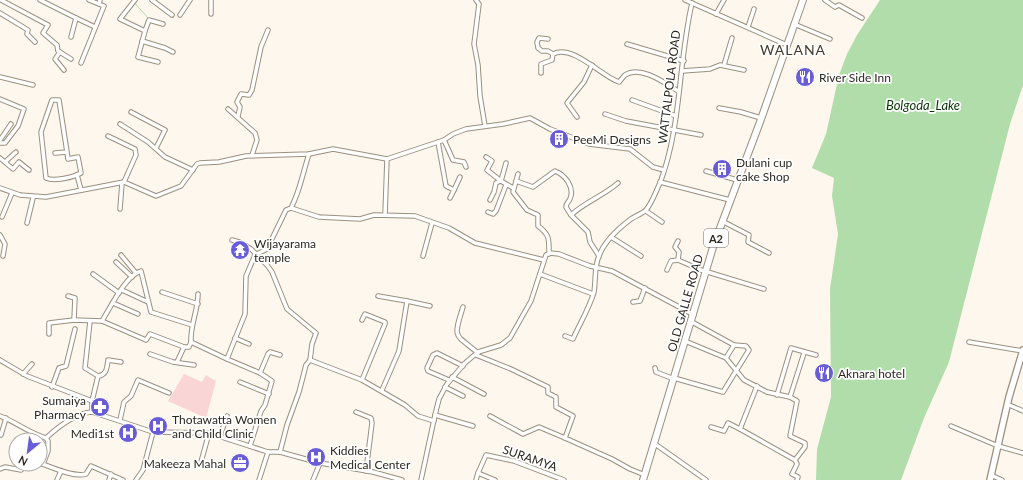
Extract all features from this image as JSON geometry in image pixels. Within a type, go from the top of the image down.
[{"type":"highway","name":"OLD GALLE ROAD","points":[[644,477],[656,444],[685,343],[684,340],[692,322],[722,221],[803,0]]},
{"type":"main road","points":[[991,477],[1007,404],[1021,369],[1023,351]]},
{"type":"street","points":[[40,0],[95,27]]},
{"type":"street","points":[[81,63],[104,6],[99,2],[89,0]]},
{"type":"street","points":[[135,0],[120,19],[146,31]]},
{"type":"street","points":[[152,0],[172,14]]},
{"type":"street","points":[[180,15],[190,0]]},
{"type":"street","points":[[211,0],[211,14]]},
{"type":"street","points":[[476,0],[479,4],[474,44],[485,126]]},
{"type":"street","points":[[716,14],[724,0]]},
{"type":"street","points":[[825,0],[835,7],[839,5],[862,18]]},
{"type":"street","points":[[2,1],[48,25],[43,33],[57,45],[60,52],[72,59]]},
{"type":"street","points":[[688,1],[787,45]]},
{"type":"street","name":"WATTALPOLA ROAD","points":[[646,211],[660,182],[675,131],[678,91],[684,61],[688,1]]},
{"type":"street","points":[[748,27],[754,9]]},
{"type":"street","points":[[0,13],[28,30],[27,34],[35,42]]},
{"type":"street","points":[[72,37],[76,18]]},
{"type":"street","points":[[158,62],[138,57],[149,20],[163,24]]},
{"type":"street","points":[[794,24],[830,38]]},
{"type":"street","points":[[238,116],[240,107],[237,102],[239,96],[241,94],[250,94],[261,47],[268,30]]},
{"type":"street","points":[[548,40],[539,38],[537,42],[538,48],[542,51],[548,51],[553,54],[566,53],[592,65],[619,82],[624,76],[637,71],[646,74],[678,91]]},
{"type":"street","points":[[724,65],[732,38]]},
{"type":"street","points":[[142,41],[166,48],[173,52]]},
{"type":"street","points":[[627,44],[684,61]]},
{"type":"street","points":[[60,52],[55,59],[64,70]]},
{"type":"street","points":[[541,73],[541,64],[552,60],[553,54]]},
{"type":"street","points":[[577,117],[567,103],[584,82],[592,65]]},
{"type":"street","points":[[682,71],[710,69],[717,65],[724,65],[744,70]]},
{"type":"street","points":[[0,78],[33,85]]},
{"type":"street","points":[[0,99],[24,108],[15,131],[5,143],[0,143]]},
{"type":"street","points":[[52,100],[59,100],[68,159],[78,158],[82,170],[77,175],[52,180],[46,178],[41,132],[52,100]]},
{"type":"street","points":[[632,100],[676,116]]},
{"type":"street","points":[[719,108],[741,112],[761,118]]},
{"type":"street","points":[[228,109],[238,116],[255,133],[256,140],[252,156]]},
{"type":"street","points":[[131,112],[165,130],[156,148]]},
{"type":"street","points":[[605,114],[626,121],[701,135]]},
{"type":"street","points":[[0,188],[12,193],[33,198],[46,197],[123,182],[156,196],[181,186],[200,163],[219,162],[252,156],[309,154],[333,149],[387,159],[444,140],[453,134],[485,126],[504,124],[530,118],[550,129],[589,144],[630,149],[653,167],[664,170]]},
{"type":"street","points":[[0,140],[11,124]]},
{"type":"street","points":[[120,124],[156,148],[165,157],[193,170]]},
{"type":"street","points":[[108,136],[135,149],[136,151],[136,155],[123,182],[120,208]]},
{"type":"street","points":[[444,140],[453,160],[464,162],[466,167]]},
{"type":"street","points":[[438,142],[446,186],[454,190]]},
{"type":"street","points":[[5,162],[16,152]]},
{"type":"street","points":[[55,153],[67,152]]},
{"type":"street","points":[[227,359],[245,314],[246,276],[255,255],[267,249],[284,213],[291,208],[297,196],[309,154]]},
{"type":"street","points":[[486,157],[492,161],[487,170],[506,185],[513,188]]},
{"type":"street","points":[[0,158],[13,169],[19,162],[29,170]]},
{"type":"street","points":[[385,215],[387,159]]},
{"type":"street","points":[[490,200],[496,183],[501,181],[506,163]]},
{"type":"street","points":[[516,181],[533,187],[555,171],[557,172],[570,186],[572,191],[566,207],[571,216],[588,232],[590,242],[599,256]]},
{"type":"street","points":[[706,171],[737,180]]},
{"type":"street","points":[[421,480],[435,415],[445,387],[462,366],[477,354],[501,345],[510,338],[531,301],[544,260],[549,254],[548,237],[546,231],[538,226],[538,216],[527,210],[514,196],[513,188],[518,174]]},
{"type":"street","points":[[77,175],[81,190]]},
{"type":"street","points":[[450,198],[460,177]]},
{"type":"street","points":[[660,182],[730,200]]},
{"type":"street","points":[[571,216],[586,203],[600,196],[618,183]]},
{"type":"street","points":[[488,212],[493,214],[496,211],[506,185]]},
{"type":"street","points":[[2,217],[12,193]]},
{"type":"street","points":[[27,223],[33,198]]},
{"type":"street","points":[[291,208],[319,217],[360,218],[366,216],[385,215],[415,216],[449,228],[475,243],[544,260]]},
{"type":"street","points":[[565,336],[573,339],[593,294],[599,256],[611,238],[631,219],[646,211],[662,222]]},
{"type":"street","points":[[722,221],[749,235],[748,242],[769,253]]},
{"type":"street","points":[[423,256],[432,222]]},
{"type":"street","points":[[0,235],[5,244],[3,256]]},
{"type":"street","points":[[611,238],[641,256]]},
{"type":"street","points":[[232,240],[239,242],[272,272],[287,309],[316,334],[312,344],[310,360],[306,365],[280,452]]},
{"type":"street","points":[[678,241],[675,247],[679,252],[678,260]]},
{"type":"street","points":[[549,254],[559,254],[590,266],[597,266],[612,271],[694,315]]},
{"type":"street","points":[[121,256],[136,273]]},
{"type":"street","points":[[667,270],[671,262],[678,260],[706,271],[764,289]]},
{"type":"street","points":[[116,262],[132,277]]},
{"type":"street","points":[[102,321],[120,292],[132,277],[136,273],[142,273],[150,310],[152,313],[192,325]]},
{"type":"street","points":[[93,274],[120,292],[148,302]]},
{"type":"street","points":[[540,274],[593,294]]},
{"type":"street","points":[[633,302],[640,301],[645,288]]},
{"type":"street","points":[[162,292],[198,304]]},
{"type":"street","points":[[49,334],[50,323],[74,320],[102,321],[146,340],[150,334],[184,347],[189,347],[191,342],[192,325],[198,304],[198,294]]},
{"type":"street","points":[[68,296],[75,298],[74,320]]},
{"type":"street","points":[[378,296],[430,306]]},
{"type":"street","points":[[382,390],[399,351],[407,301]]},
{"type":"street","points":[[113,303],[138,314]]},
{"type":"street","points":[[463,307],[456,333],[458,338],[477,354],[548,387],[548,393],[556,397],[556,407],[573,416],[565,438]]},
{"type":"street","points":[[362,320],[365,314],[384,322],[385,324],[362,380]]},
{"type":"street","points":[[90,320],[85,368],[98,376],[102,376],[106,372],[108,360],[122,362]]},
{"type":"street","points":[[655,368],[656,372],[660,375],[723,392],[748,350],[746,346],[734,345],[692,322]]},
{"type":"street","points":[[52,387],[59,368],[66,366],[75,329]]},
{"type":"street","points":[[235,338],[249,344]]},
{"type":"street","points":[[684,340],[726,358],[744,380],[777,395],[790,397],[797,401],[790,436],[805,443],[805,447],[795,460]]},
{"type":"street","points":[[191,342],[260,373],[272,381],[269,394],[261,411],[250,446]]},
{"type":"street","points":[[969,342],[1023,351]]},
{"type":"street","points":[[726,358],[734,345]]},
{"type":"street","points":[[177,362],[184,347]]},
{"type":"street","points":[[777,395],[789,350],[791,348],[804,353],[816,355]]},
{"type":"street","points":[[260,373],[270,352],[280,355]]},
{"type":"street","points":[[462,366],[437,353],[433,355],[427,368],[428,370],[484,394]]},
{"type":"street","points":[[790,397],[804,353]]},
{"type":"street","points":[[150,354],[173,362],[194,366]]},
{"type":"street","points":[[0,360],[23,374],[52,387],[92,401]]},
{"type":"street","points":[[310,360],[362,380],[382,390],[418,416],[434,421]]},
{"type":"street","points":[[23,374],[32,364]]},
{"type":"street","points":[[92,412],[92,401],[98,376]]},
{"type":"street","points":[[120,420],[124,402],[131,396],[138,380],[169,393]]},
{"type":"street","points":[[240,382],[269,394]]},
{"type":"street","points":[[740,428],[757,386]]},
{"type":"street","points":[[445,387],[463,396]]},
{"type":"street","points":[[1007,404],[1023,411]]},
{"type":"street","points":[[48,436],[65,423],[86,412],[92,412],[153,432],[209,433],[268,452],[280,452],[320,463],[366,471],[402,480]]},
{"type":"street","points":[[356,412],[371,418],[372,423],[366,471]]},
{"type":"street","points":[[435,415],[473,426]]},
{"type":"street","points":[[0,416],[29,432]]},
{"type":"street","points":[[220,436],[227,416]]},
{"type":"street","points":[[490,416],[523,434],[539,427],[612,459],[644,477]]},
{"type":"street","points":[[1,435],[6,418]]},
{"type":"street","points":[[711,427],[724,430],[728,423],[740,428],[795,460],[797,464],[792,474],[798,477],[797,480]]},
{"type":"street","points":[[951,426],[998,446],[1023,453]]},
{"type":"street","points":[[138,480],[143,470],[153,432]]},
{"type":"street","points":[[201,462],[209,433]]},
{"type":"street","points":[[656,444],[706,480]]},
{"type":"street","points":[[259,480],[268,452]]},
{"type":"street","name":"SURAMYA","points":[[478,473],[485,456],[488,455],[514,460],[564,480]]},
{"type":"street","points":[[314,480],[320,463]]},
{"type":"street","points":[[48,466],[61,471],[83,475],[86,474],[91,466],[123,480]]},
{"type":"street","points":[[57,480],[61,471]]},
{"type":"street","points":[[476,480],[478,473],[495,480]]},
{"type":"street","points":[[109,480],[111,474]]},
{"type":"street","points":[[991,477],[1002,480]]},
{"type":"shaded area","points":[[184,374],[202,382],[206,375],[216,381],[206,418],[168,401]]},
{"type":"water","name":"Bolgoda_Lake","points":[[880,0],[1023,0],[1023,85],[1010,124],[949,362],[924,418],[901,480],[816,480],[817,449],[831,397],[830,289],[838,234],[832,196],[834,178],[812,168],[826,134],[839,75],[847,54],[857,35]]},
{"type":"waterway","points":[[132,0],[149,19]]},
{"type":"place","name":"River Side Inn","points":[[805,77]]},
{"type":"place","name":"PeeMi Designs","points":[[559,139]]},
{"type":"place","name":"Dulani cup cake Shop","points":[[722,169]]},
{"type":"place","name":"Wijayarama temple","points":[[240,250]]},
{"type":"place","name":"Aknara hotel","points":[[824,373]]},
{"type":"place","name":"Sumaiya Pharmacy","points":[[100,407]]},
{"type":"place","name":"Thotawatta Women and Child Clinic","points":[[158,426]]},
{"type":"place","name":"Medi1st","points":[[128,433]]},
{"type":"place","name":"Kiddies Medical Center","points":[[316,457]]},
{"type":"place","name":"Makeeza Mahal","points":[[240,463]]},
{"type":"district","name":"WALANA","points":[[793,49]]}]
